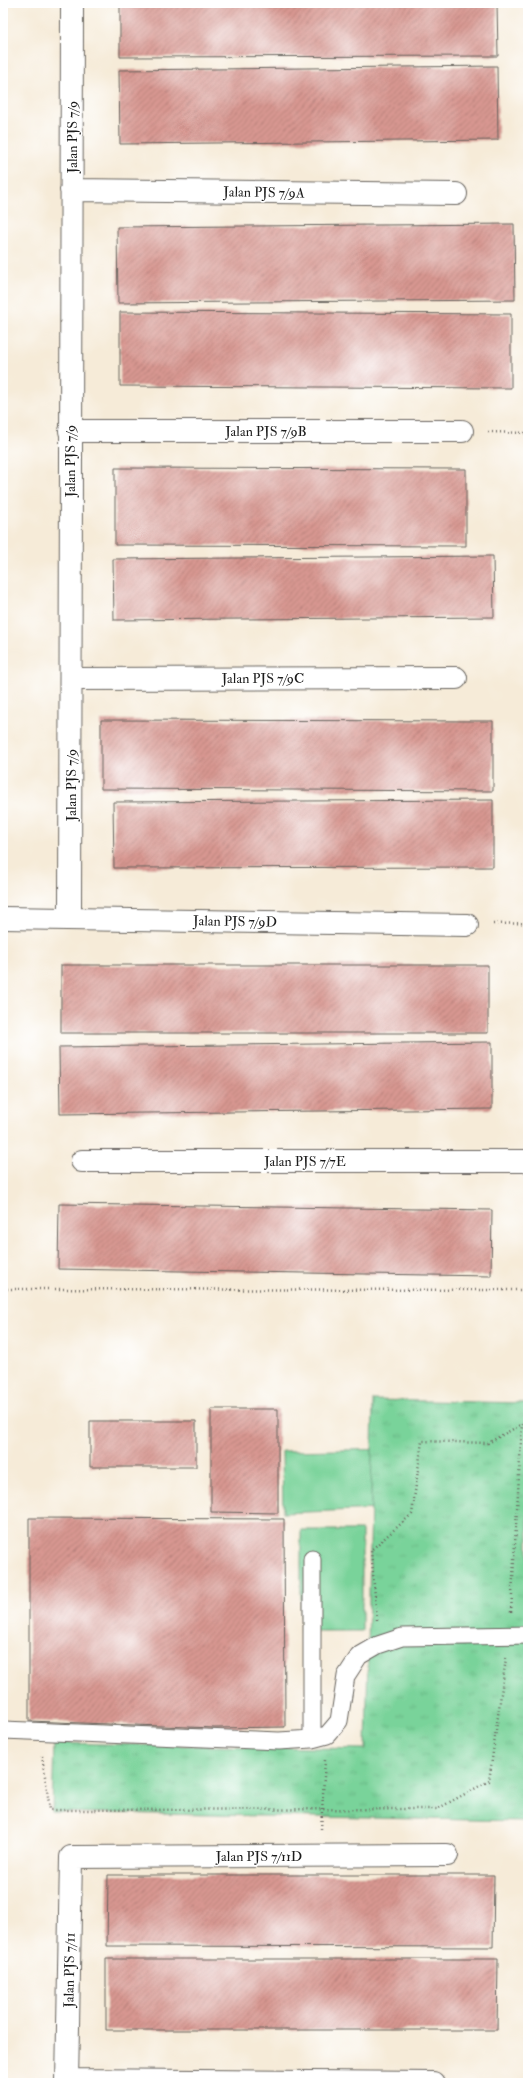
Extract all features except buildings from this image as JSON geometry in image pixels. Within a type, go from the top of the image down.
[{"type":"street","name":"Jalan PJS 7/9","points":[[70,919],[72,3]]},
{"type":"street","name":"Jalan PJS 7/9A","points":[[71,190],[456,194]]},
{"type":"street","name":"Jalan PJS 7/9B","points":[[70,431],[462,431]]},
{"type":"street","name":"Jalan PJS 7/9C","points":[[71,679],[456,678]]},
{"type":"street","name":"Jalan PJS 7/9D","points":[[3,918],[467,925]]},
{"type":"street","name":"Jalan PJS 7/7E","points":[[82,1161],[528,1161]]},
{"type":"street","name":"Jalan PJS 7/11D","points":[[71,1857],[447,1855]]},
{"type":"street","name":"Jalan PJS 7/11","points":[[67,2082],[71,1857]]},
{"type":"street","points":[[67,2082],[433,2083]]},
{"type":"lane","points":[[312,1559],[319,1737]]},
{"type":"lane","points":[[3,1730],[271,1740],[319,1737],[339,1720],[346,1676],[359,1656],[378,1645],[402,1637],[528,1635]]},
{"type":"path","points":[[462,431],[528,433]]},
{"type":"path","points":[[467,925],[528,923]]},
{"type":"path","points":[[3,1289],[528,1290]]},
{"type":"path","points":[[378,1645],[371,1550],[412,1514],[422,1441],[488,1443],[522,1424],[528,1425]]},
{"type":"path","points":[[319,1737],[321,1856]]},
{"type":"green space","points":[[373,1400],[528,1403],[528,1683],[525,1821],[52,1812],[54,1743],[366,1749]]},
{"type":"green space","points":[[401,1449],[403,1508],[283,1513],[282,1451]]},
{"type":"green space","points":[[301,1530],[362,1530],[362,1631],[301,1631]]}]
